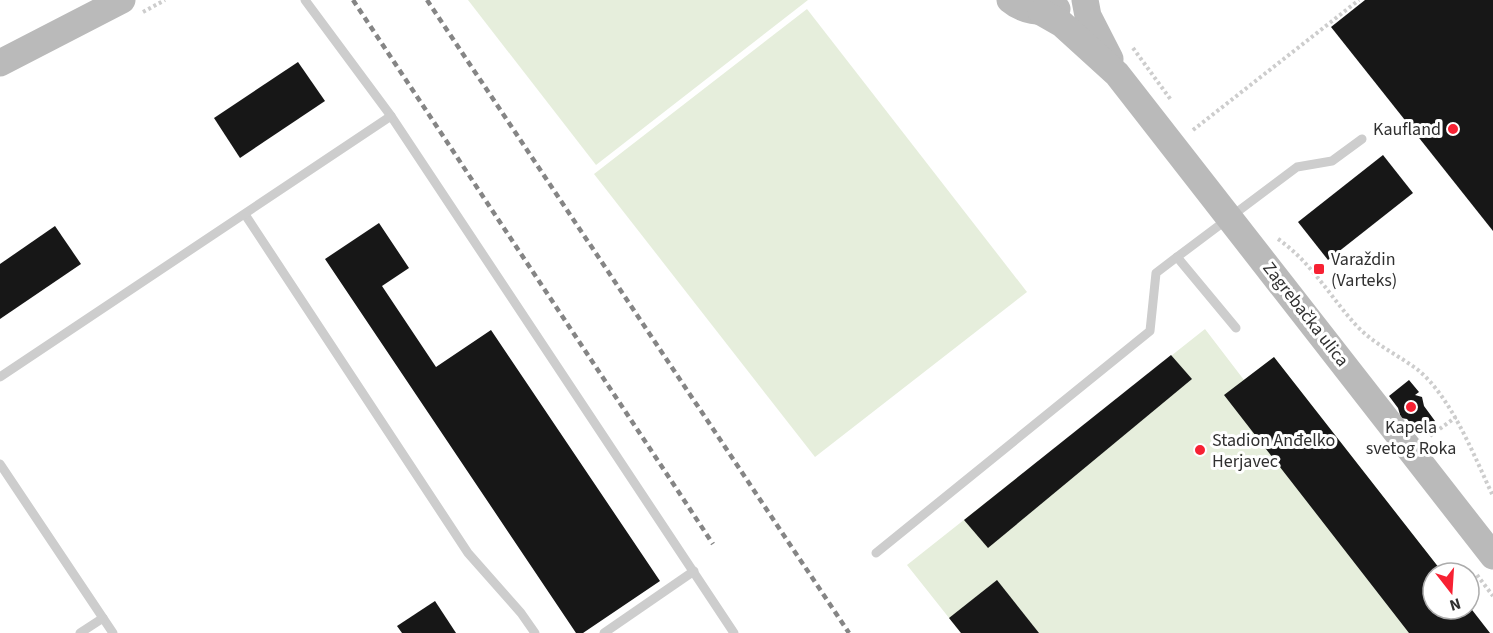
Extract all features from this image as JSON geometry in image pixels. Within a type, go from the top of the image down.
[{"type":"main road","points":[[0,63],[122,0]]},
{"type":"main road","name":"Zagrebačka ulica","points":[[1010,0],[1028,10],[1041,12],[1062,24],[1117,74],[1493,556]]},
{"type":"main road","points":[[1041,12],[1054,10],[1071,0]]},
{"type":"main road","name":"Zagrebačka ulica","points":[[1085,0],[1088,16],[1117,74]]},
{"type":"lane","points":[[304,0],[392,116],[734,633]]},
{"type":"lane","points":[[0,377],[246,216],[392,116]]},
{"type":"lane","points":[[876,553],[1150,331],[1155,273],[1297,167],[1332,161],[1362,140]]},
{"type":"lane","points":[[246,216],[468,553],[521,613],[535,633]]},
{"type":"lane","points":[[1177,256],[1236,328]]},
{"type":"lane","points":[[0,464],[113,633]]},
{"type":"lane","points":[[604,633],[694,571]]},
{"type":"lane","points":[[80,633],[103,618]]},
{"type":"path","points":[[1193,130],[1359,0]]},
{"type":"path","points":[[1131,46],[1172,102]]},
{"type":"path","points":[[1186,120],[1200,139]]},
{"type":"path","points":[[1270,234],[1299,254],[1339,306],[1367,337],[1419,372],[1456,417],[1493,496]]},
{"type":"path","points":[[1411,450],[1456,417]]},
{"type":"path","points":[[1427,427],[1432,434]]},
{"type":"green space","points":[[468,0],[808,0],[596,165]]},
{"type":"green space","points":[[807,9],[1027,292],[815,457],[594,174]]},
{"type":"green space","name":"Stadion Anđelko Herjavec","points":[[1205,329],[1244,380],[1274,357],[1434,561],[1421,561],[1421,621],[1480,621],[1490,633],[961,633],[907,565]]},
{"type":"building","name":"Kaufland","points":[[1365,0],[1493,0],[1493,231],[1331,27]]},
{"type":"building","points":[[298,62],[325,101],[240,158],[214,118]]},
{"type":"building","points":[[1383,155],[1413,193],[1328,260],[1298,222]]},
{"type":"building","points":[[379,223],[409,268],[382,286],[436,367],[491,330],[660,581],[583,633],[576,633],[325,259]]},
{"type":"building","points":[[55,226],[81,264],[0,319],[0,264]]},
{"type":"building","points":[[1171,355],[1192,379],[988,548],[964,520]]},
{"type":"building","points":[[1274,357],[1434,561],[1421,561],[1421,621],[1481,621],[1490,633],[1409,633],[1224,395]]},
{"type":"building","name":"Kapela svetog Roka","points":[[1409,380],[1419,392],[1415,395],[1422,397],[1424,406],[1435,421],[1419,434],[1407,419],[1401,418],[1398,408],[1389,396]]},
{"type":"building","points":[[997,580],[1039,633],[961,633],[949,618]]},
{"type":"building","points":[[435,601],[456,633],[402,633],[397,626]]},
{"type":"railway","points":[[353,0],[713,544]]},
{"type":"railway","points":[[427,0],[849,633]]},
{"type":"place","name":"Kaufland","points":[[1453,129]]},
{"type":"place","name":"Varaždin (Varteks)","points":[[1319,269]]},
{"type":"place","name":"Kapela svetog Roka","points":[[1411,407]]},
{"type":"place","name":"Stadion Anđelko Herjavec","points":[[1200,450]]}]
